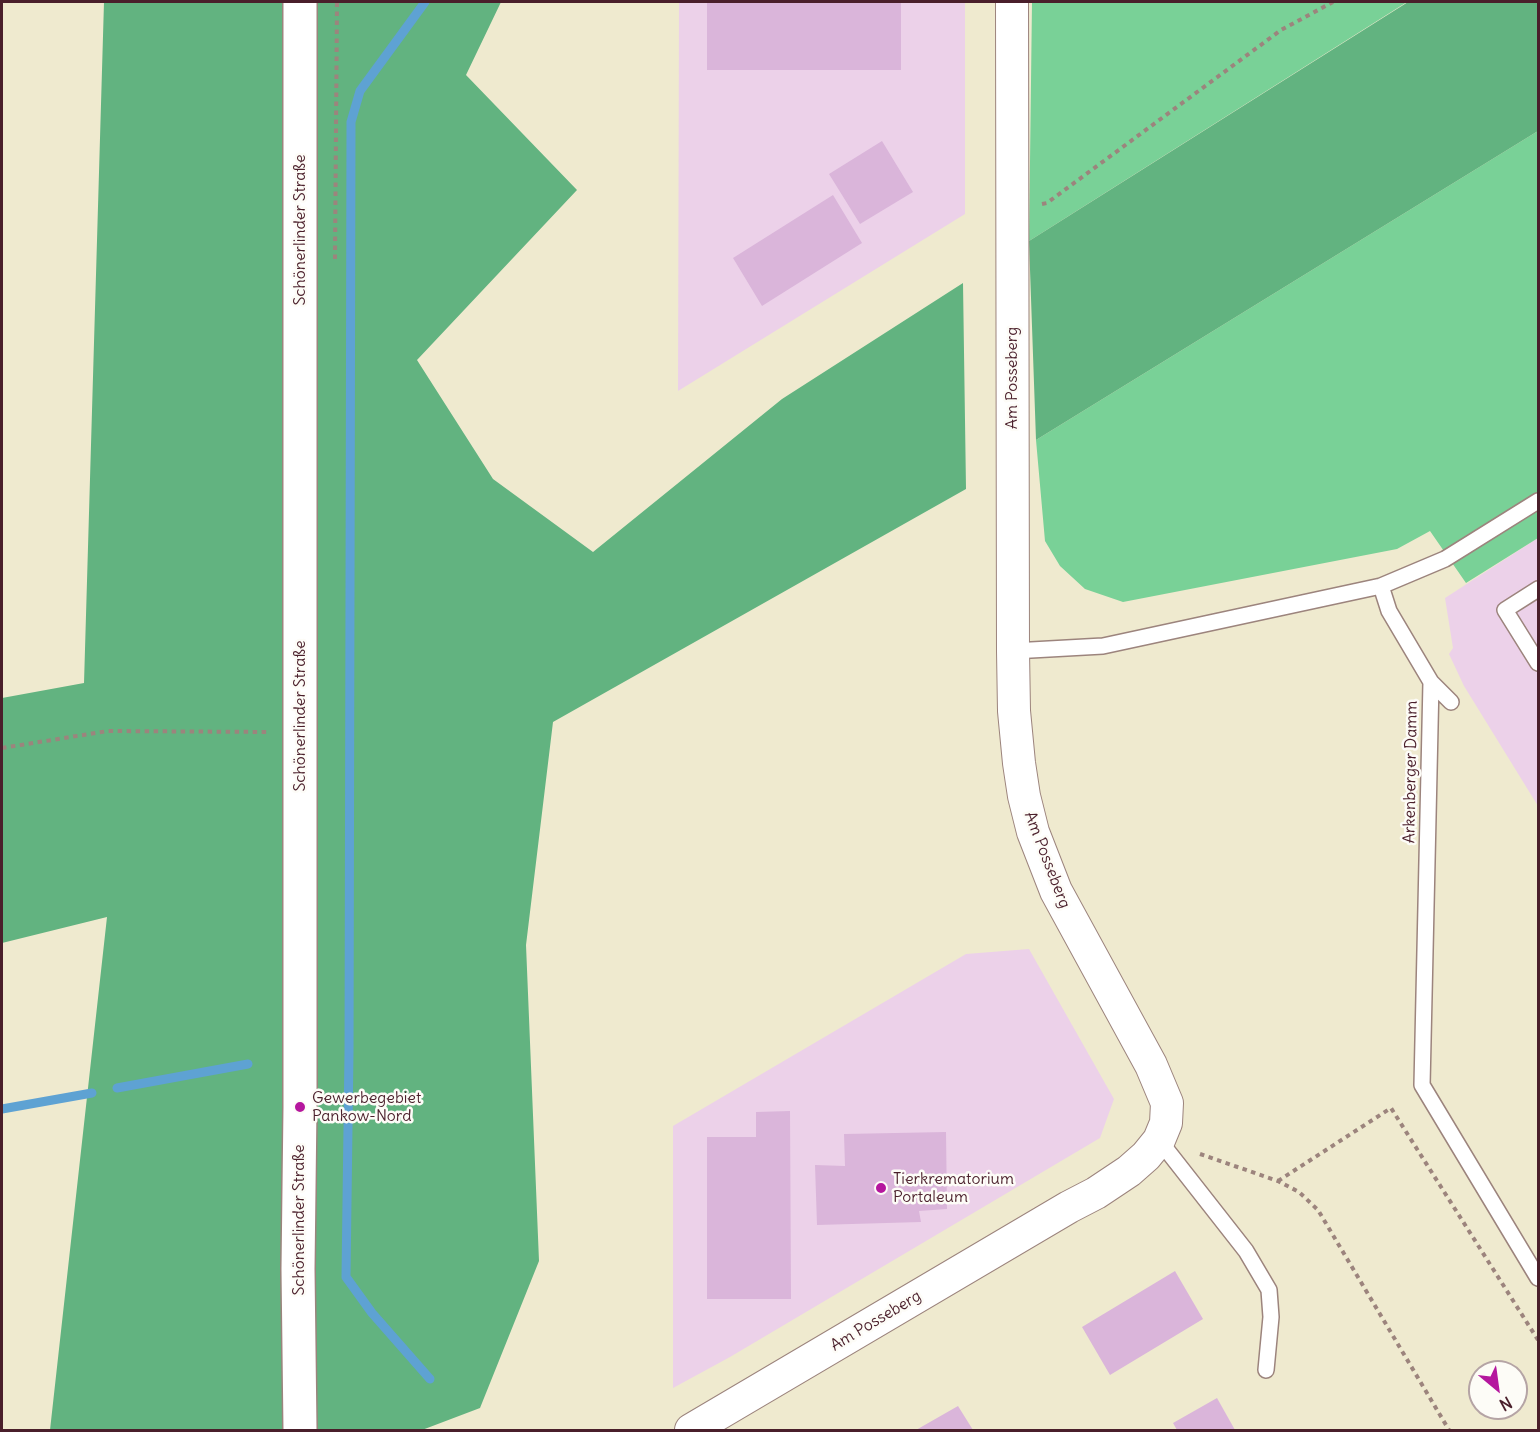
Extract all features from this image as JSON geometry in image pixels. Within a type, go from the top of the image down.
[{"type":"main road","name":"Schönerlinder Straße","points":[[300,2],[298,1269],[300,1431]]},
{"type":"street","name":"Am Posseberg","points":[[691,1431],[1096,1193],[1129,1171],[1146,1156],[1159,1140],[1166,1123],[1167,1103],[1151,1065],[1056,891],[1033,832],[1019,763],[1014,711],[1013,651],[1012,2]]},
{"type":"lane","points":[[1013,651],[1103,646],[1381,586],[1445,559],[1539,501]]},
{"type":"lane","name":"Arkenberger Damm","points":[[1381,586],[1389,611],[1431,682],[1422,1085],[1539,1278]]},
{"type":"lane","points":[[1539,589],[1505,610],[1539,663]]},
{"type":"lane","points":[[1431,682],[1450,702]]},
{"type":"lane","points":[[1159,1140],[1246,1251],[1269,1290],[1271,1317],[1266,1370]]},
{"type":"path","points":[[1012,211],[1047,203],[1281,30],[1333,2]]},
{"type":"path","points":[[2,748],[108,731],[272,732]]},
{"type":"path","points":[[1278,1181],[1391,1108],[1539,1340]]},
{"type":"path","points":[[1159,1140],[1278,1181],[1299,1192],[1318,1210],[1449,1431]]},
{"type":"shaded area","points":[[679,2],[965,2],[965,214],[678,391]]},
{"type":"shaded area","points":[[1538,538],[1538,806],[1464,686],[1449,654],[1453,648],[1445,598]]},
{"type":"shaded area","points":[[1029,949],[1114,1099],[1100,1138],[730,1357],[673,1388],[673,1126],[966,954]]},
{"type":"green space","points":[[104,2],[501,2],[466,75],[577,190],[417,360],[493,479],[593,552],[782,399],[963,283],[966,489],[553,722],[526,945],[539,1261],[480,1408],[422,1430],[50,1430],[107,917],[2,943],[2,698],[84,683]]},
{"type":"green space","points":[[1032,2],[1407,2],[1029,241]]},
{"type":"green space","points":[[1408,2],[1538,2],[1538,131],[1036,440],[1029,241]]},
{"type":"green space","points":[[1538,131],[1538,538],[1466,583],[1430,531],[1397,549],[1123,602],[1085,589],[1060,566],[1045,541],[1036,440]]},
{"type":"building","points":[[707,2],[901,2],[901,70],[707,70]]},
{"type":"building","points":[[882,141],[913,192],[860,224],[829,174]]},
{"type":"building","points":[[833,195],[862,243],[762,306],[733,258]]},
{"type":"building","points":[[790,1111],[791,1299],[707,1299],[707,1137],[756,1137],[756,1112]]},
{"type":"building","name":"Tierkrematorium Portaleum","points":[[946,1132],[947,1209],[919,1211],[921,1222],[817,1225],[815,1165],[845,1166],[844,1134]]},
{"type":"building","points":[[1175,1271],[1203,1319],[1110,1375],[1082,1327]]},
{"type":"building","points":[[1217,1398],[1235,1430],[1177,1430],[1173,1423]]},
{"type":"building","points":[[958,1406],[973,1430],[916,1430]]},
{"type":"waterway","points":[[425,2],[360,91],[351,122],[349,1052],[346,1277],[372,1313],[430,1379]]},
{"type":"waterway","points":[[117,1088],[248,1064]]},
{"type":"waterway","points":[[2,1109],[92,1093]]},
{"type":"place","name":"Gewerbegebiet Pankow-Nord","points":[[300,1107]]},
{"type":"place","name":"Tierkrematorium Portaleum","points":[[881,1188]]}]
